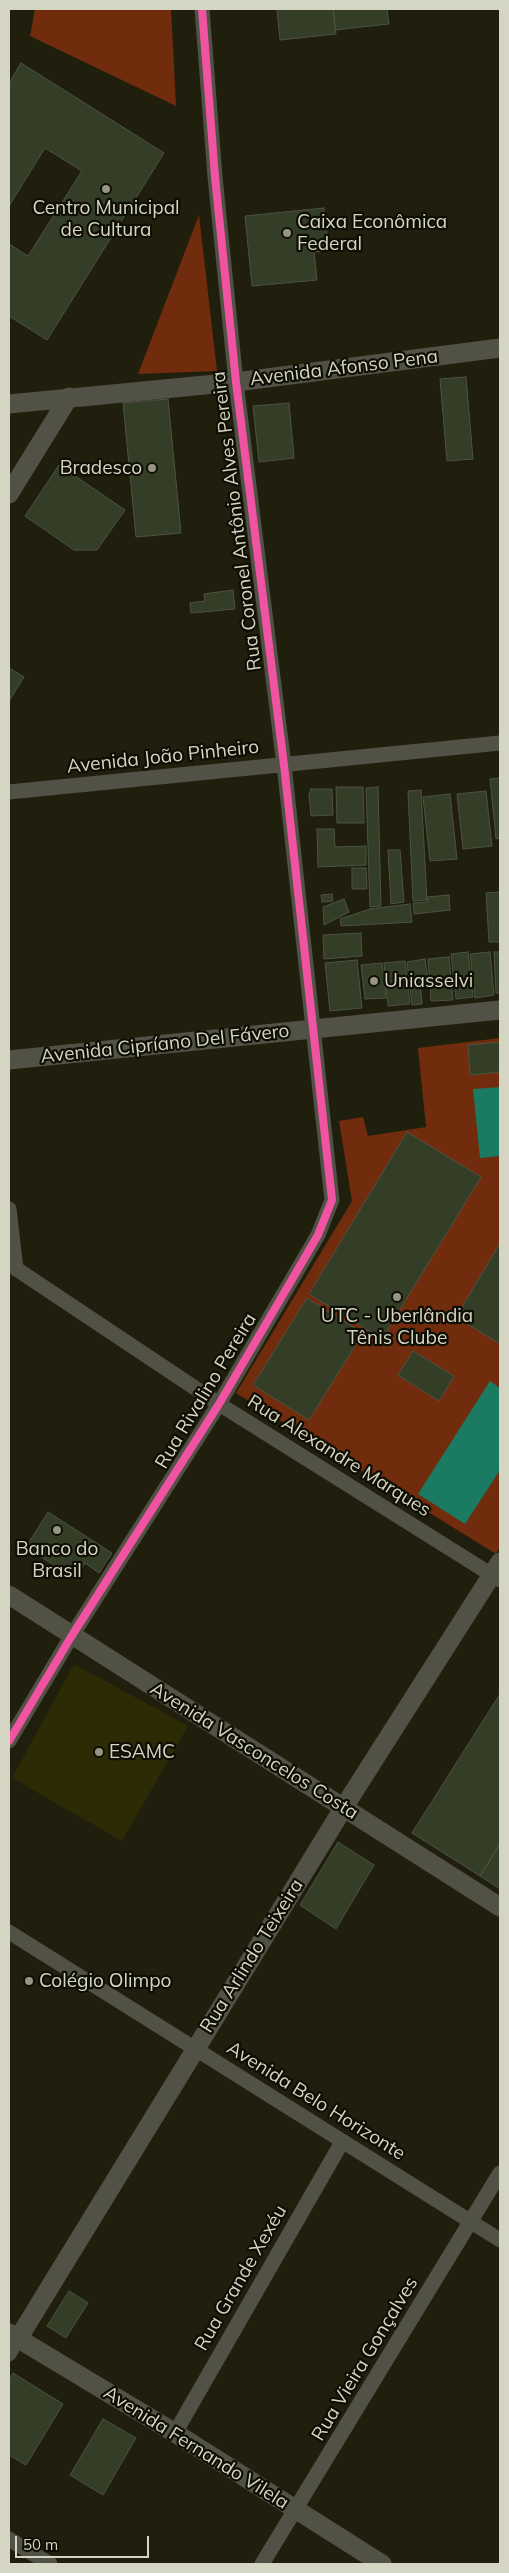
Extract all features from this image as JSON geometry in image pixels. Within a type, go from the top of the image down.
[{"type":"street","name":"Rua Coronel Antônio Alves Pereira","points":[[202,9],[215,177],[236,382],[284,765],[312,1029]]},
{"type":"street","name":"Avenida Afonso Pena","points":[[9,404],[236,382],[500,348]]},
{"type":"street","points":[[9,494],[69,398]]},
{"type":"street","name":"Avenida João Pinheiro","points":[[9,792],[500,743]]},
{"type":"street","name":"Avenida Cipríano Del Fávero","points":[[9,1060],[500,1010]]},
{"type":"street","name":"Rua Rivalino Pereira","points":[[9,1741],[71,1637],[218,1404],[318,1235],[329,1212],[332,1187],[312,1029]]},
{"type":"street","points":[[9,1209],[13,1266]]},
{"type":"street","name":"Rua Alexandre Marques","points":[[13,1266],[218,1404],[497,1572]]},
{"type":"street","name":"Rua Arlindo Teixeira","points":[[12,2342],[344,1807],[497,1572]]},
{"type":"street","name":"Avenida Vasconcelos Costa","points":[[9,1595],[71,1637],[344,1807],[500,1907]]},
{"type":"street","name":"Avenida Belo Horizonte","points":[[9,1932],[500,2240]]},
{"type":"street","name":"Rua Grande Xexéu","points":[[175,2434],[342,2142]]},
{"type":"street","name":"Rua Vieira Gonçalves","points":[[262,2564],[500,2173]]},
{"type":"street","name":"Avenida Fernando Vilela","points":[[12,2342],[175,2434],[382,2564]]},
{"type":"street","points":[[9,2539],[50,2564]]},
{"type":"shaded area","points":[[35,9],[171,9],[176,106],[30,36]]},
{"type":"shaded area","points":[[199,215],[217,371],[138,374]]},
{"type":"shaded area","name":"UTC - Uberlândia Tênis Clube","points":[[500,1038],[500,1547],[496,1554],[236,1393],[352,1201],[339,1121],[363,1117],[368,1136],[426,1127],[418,1048]]},
{"type":"shaded area","name":"ESAMC","points":[[74,1664],[188,1726],[122,1841],[12,1778]]},
{"type":"water","points":[[500,1087],[500,1156],[480,1158],[473,1089]]},
{"type":"water","points":[[490,1381],[500,1388],[500,1470],[465,1524],[418,1494]]},
{"type":"building","points":[[277,9],[333,9],[336,34],[280,40]]},
{"type":"building","points":[[333,9],[387,9],[389,24],[335,30]]},
{"type":"building","name":"Centro Municipal de Cultura","points":[[21,63],[164,153],[47,340],[9,316],[9,244],[28,256],[82,171],[45,148],[9,206],[9,83]]},
{"type":"building","name":"Caixa Econômica Federal","points":[[324,208],[329,251],[314,252],[317,280],[252,286],[245,216]]},
{"type":"building","points":[[466,377],[473,459],[447,461],[440,379]]},
{"type":"building","name":"Bradesco","points":[[168,399],[181,533],[136,537],[123,403]]},
{"type":"building","points":[[289,403],[294,458],[259,462],[253,406]]},
{"type":"building","points":[[59,465],[125,510],[97,550],[74,550],[25,516]]},
{"type":"building","points":[[233,590],[235,609],[191,613],[190,603],[205,601],[204,594]]},
{"type":"building","points":[[9,668],[24,677],[9,701]]},
{"type":"building","points":[[500,778],[500,838],[496,839],[490,779]]},
{"type":"building","points":[[336,787],[363,787],[364,823],[337,823]]},
{"type":"building","points":[[378,787],[381,906],[370,907],[366,788]]},
{"type":"building","points":[[311,789],[332,789],[333,815],[311,816],[309,795]]},
{"type":"building","points":[[421,790],[427,900],[413,901],[408,791]]},
{"type":"building","points":[[486,791],[492,846],[463,849],[457,794]]},
{"type":"building","points":[[450,794],[457,859],[430,861],[423,797]]},
{"type":"building","points":[[317,829],[334,829],[335,847],[366,846],[366,865],[318,867]]},
{"type":"building","points":[[388,850],[400,850],[404,902],[391,904]]},
{"type":"building","points":[[352,868],[366,868],[367,889],[352,889]]},
{"type":"building","points":[[500,892],[500,942],[489,942],[486,893]]},
{"type":"building","points":[[332,894],[333,901],[322,902],[321,895]]},
{"type":"building","points":[[449,895],[450,910],[414,914],[413,903],[428,902],[427,897]]},
{"type":"building","points":[[344,899],[349,912],[324,925],[323,907]]},
{"type":"building","points":[[410,904],[412,922],[341,926],[340,919],[370,909]]},
{"type":"building","points":[[361,933],[362,956],[324,959],[323,935]]},
{"type":"building","points":[[468,952],[473,997],[456,999],[451,954]]},
{"type":"building","points":[[490,952],[494,995],[475,998],[470,954]]},
{"type":"building","points":[[494,952],[500,952],[500,993],[496,993]]},
{"type":"building","points":[[449,957],[453,1000],[431,1001],[428,959]]},
{"type":"building","points":[[425,959],[428,980],[420,981],[422,1004],[412,1005],[407,962]]},
{"type":"building","points":[[357,960],[362,1008],[330,1011],[325,963]]},
{"type":"building","points":[[405,961],[410,1004],[388,1006],[384,963]]},
{"type":"building","name":"Uniasselvi","points":[[382,963],[386,998],[365,999],[361,965]]},
{"type":"building","points":[[500,1042],[500,1072],[470,1075],[468,1045]]},
{"type":"building","points":[[407,1132],[481,1177],[382,1339],[309,1294]]},
{"type":"building","points":[[500,1243],[500,1344],[456,1317]]},
{"type":"building","points":[[307,1298],[363,1333],[309,1420],[253,1385]]},
{"type":"building","points":[[413,1351],[454,1376],[439,1401],[398,1375]]},
{"type":"building","name":"Banco do Brasil","points":[[48,1512],[112,1553],[99,1573],[85,1563],[75,1579],[26,1547]]},
{"type":"building","points":[[500,1694],[500,1844],[480,1876],[412,1833]]},
{"type":"building","points":[[338,1842],[374,1865],[336,1929],[300,1905]]},
{"type":"building","points":[[500,1844],[500,1889],[480,1876]]},
{"type":"building","points":[[69,2291],[88,2303],[66,2338],[47,2326]]},
{"type":"building","points":[[13,2373],[63,2404],[26,2465],[9,2455],[9,2380]]},
{"type":"building","points":[[103,2419],[136,2438],[103,2495],[70,2475]]},
{"type":"cycle path","points":[[9,1741],[71,1637],[219,1404],[318,1235],[332,1200],[284,765],[236,382],[215,177],[202,9]]},
{"type":"place","name":"Centro Municipal de Cultura","points":[[106,189]]},
{"type":"place","name":"Caixa Econômica Federal","points":[[287,233]]},
{"type":"place","name":"Bradesco","points":[[152,468]]},
{"type":"place","name":"Uniasselvi","points":[[374,981]]},
{"type":"place","name":"UTC - Uberlândia Tênis Clube","points":[[397,1297]]},
{"type":"place","name":"Banco do Brasil","points":[[57,1530]]},
{"type":"place","name":"ESAMC","points":[[99,1752]]},
{"type":"place","name":"Colégio Olimpo","points":[[29,1981]]}]
